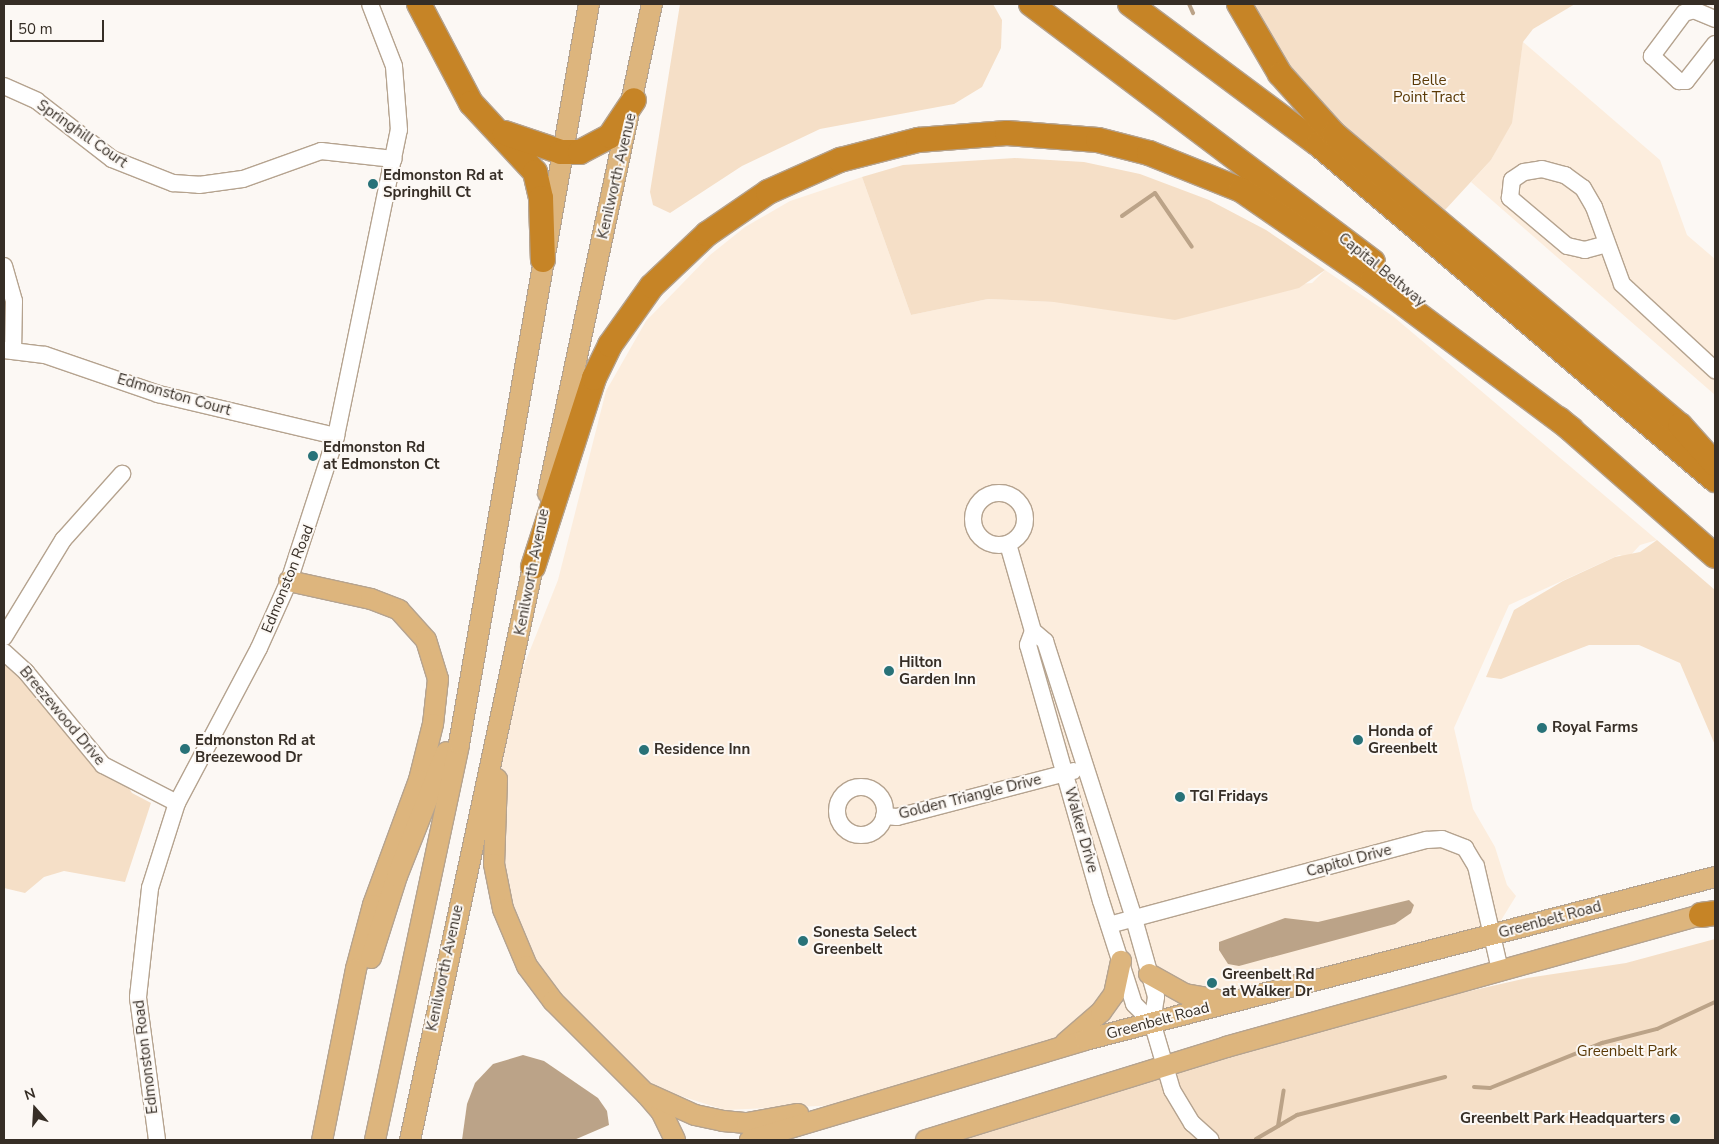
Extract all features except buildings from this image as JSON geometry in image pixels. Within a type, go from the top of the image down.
[{"type":"highway","points":[[419,4],[459,86],[494,129],[535,172],[541,198],[543,260]]},
{"type":"highway","name":"Capital Beltway","points":[[1031,4],[1303,206],[1571,429],[1715,556]]},
{"type":"highway","points":[[1130,4],[1318,144],[1715,480]]},
{"type":"highway","points":[[1239,4],[1280,74],[1334,134],[1680,425],[1715,464]]},
{"type":"highway","points":[[494,129],[561,152],[588,149],[610,136],[634,100]]},
{"type":"highway","points":[[533,567],[594,378],[610,345],[652,286],[707,234],[768,192],[840,160],[918,140],[1007,133],[1098,140],[1158,156],[1241,190],[1372,280],[1571,429]]},
{"type":"main road","points":[[375,1140],[472,672],[561,152],[589,4]]},
{"type":"main road","name":"Kenilworth Avenue","points":[[410,1140],[634,100],[652,4]]},
{"type":"main road","points":[[289,581],[371,599],[399,610],[423,633],[437,673],[434,717],[419,780],[373,905],[356,969],[349,1018],[322,1140]]},
{"type":"main road","points":[[349,1018],[397,876],[434,786],[472,672]]},
{"type":"main road","points":[[499,728],[492,846],[503,909],[516,943],[553,1001],[646,1094],[660,1112],[675,1140]]},
{"type":"main road","name":"Greenbelt Road","points":[[750,1140],[864,1104],[1060,1047],[1715,877]]},
{"type":"main road","points":[[926,1140],[1165,1066],[1500,970],[1710,913]]},
{"type":"main road","points":[[1060,1047],[1100,1012],[1114,994],[1120,961]]},
{"type":"main road","points":[[1150,974],[1185,994],[1230,1002]]},
{"type":"main road","points":[[646,1094],[695,1115],[747,1122],[864,1104]]},
{"type":"street","name":"Edmonston Road","points":[[157,1140],[139,1023],[139,967],[150,888],[177,803],[259,648],[289,581],[336,436],[394,159],[399,123],[398,86],[370,4]]},
{"type":"street","points":[[1715,19],[1694,10],[1684,13],[1652,56],[1679,81],[1686,81],[1715,44]]},
{"type":"street","name":"Springhill Court","points":[[4,86],[44,106],[112,159],[173,183],[205,184],[243,180],[321,151],[394,159]]},
{"type":"street","points":[[1606,244],[1585,250],[1567,246],[1510,198],[1512,180],[1524,172],[1542,169],[1575,181],[1590,197],[1615,270],[1630,296],[1715,370]]},
{"type":"street","name":"Edmonston Court","points":[[4,266],[14,302],[8,351],[45,355],[158,394],[336,436]]},
{"type":"street","points":[[4,637],[63,540],[122,474]]},
{"type":"street","name":"Walker Drive","points":[[1008,544],[1033,631],[1045,641],[1134,919],[1156,997],[1152,1022],[1165,1066],[1180,1108],[1211,1140]]},
{"type":"street","name":"Walker Drive","points":[[1033,631],[1028,645],[1109,925],[1134,1004],[1152,1022]]},
{"type":"street","name":"Breezewood Drive","points":[[4,652],[26,672],[103,765],[177,803]]},
{"type":"street","name":"Golden Triangle Drive","points":[[884,816],[897,817],[1085,768]]},
{"type":"street","name":"Capitol Drive","points":[[1109,925],[1442,839],[1465,848],[1470,854],[1500,970]]},
{"type":"shaded area","points":[[1523,42],[1660,160],[1687,235],[1715,259],[1715,395],[1471,182],[1491,160],[1511,123]]},
{"type":"shaded area","points":[[862,177],[911,315],[988,299],[1054,302],[1312,283],[1325,270],[1394,317],[1657,540],[1640,545],[1628,558],[1619,555],[1509,605],[1454,728],[1473,809],[1495,847],[1507,885],[1516,896],[1492,935],[864,1104],[725,1110],[671,1093],[646,1094],[553,1001],[503,909],[499,728],[558,580],[606,391],[646,321],[710,255],[745,227],[790,201]]},
{"type":"shaded area","points":[[1409,900],[1414,905],[1411,913],[1395,924],[1239,966],[1228,964],[1219,950],[1219,942],[1285,918],[1318,922]]},
{"type":"shaded area","points":[[523,1055],[544,1061],[598,1098],[607,1111],[609,1125],[574,1140],[462,1140],[467,1104],[475,1083],[493,1064]]},
{"type":"green space","points":[[680,4],[993,4],[1002,20],[1001,48],[982,87],[954,104],[820,129],[742,166],[670,213],[653,205],[650,192]]},
{"type":"green space","name":"Belle Point Tract","points":[[1251,4],[1575,4],[1533,29],[1523,42],[1512,123],[1491,160],[1445,210],[1332,116],[1289,67]]},
{"type":"green space","points":[[1015,158],[1084,162],[1140,174],[1209,200],[1266,230],[1325,270],[1299,288],[1175,320],[1054,302],[988,299],[911,315],[862,177],[903,165]]},
{"type":"green space","points":[[1657,540],[1715,590],[1715,745],[1680,663],[1639,645],[1589,645],[1501,679],[1486,677],[1514,610],[1563,581],[1615,557],[1640,552]]},
{"type":"green space","points":[[4,652],[122,777],[132,793],[151,803],[125,882],[64,871],[44,877],[25,893],[4,888]]},
{"type":"green space","name":"Greenbelt Park","points":[[1715,939],[1715,1140],[945,1140],[1075,1100],[1448,996],[1527,978],[1626,963]]},
{"type":"waterway","points":[[1189,4],[1193,13]]},
{"type":"waterway","points":[[1122,216],[1155,193],[1192,247]]},
{"type":"waterway","points":[[1474,1087],[1490,1088],[1602,1043],[1657,1029],[1715,1002]]},
{"type":"waterway","points":[[1256,1139],[1297,1115],[1445,1077]]},
{"type":"waterway","points":[[1278,1126],[1284,1090]]},
{"type":"place","name":"Edmonston Rd at Springhill Ct","points":[[373,184]]},
{"type":"place","name":"Edmonston Rd at Edmonston Ct","points":[[313,456]]},
{"type":"place","name":"Hilton Garden Inn","points":[[889,671]]},
{"type":"place","name":"Royal Farms","points":[[1542,728]]},
{"type":"place","name":"Honda of Greenbelt","points":[[1358,740]]},
{"type":"place","name":"Edmonston Rd at Breezewood Dr","points":[[185,749]]},
{"type":"place","name":"Residence Inn","points":[[644,750]]},
{"type":"place","name":"TGI Fridays","points":[[1180,797]]},
{"type":"place","name":"Sonesta Select Greenbelt","points":[[803,941]]},
{"type":"place","name":"Greenbelt Rd at Walker Dr","points":[[1212,983]]},
{"type":"place","name":"Greenbelt Park Headquarters","points":[[1675,1119]]}]
